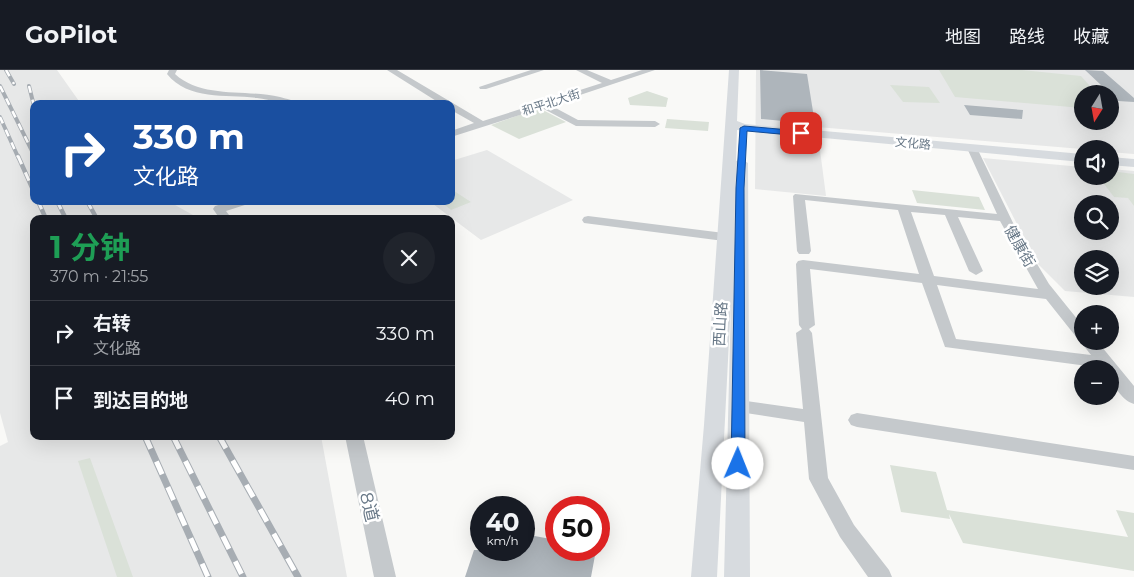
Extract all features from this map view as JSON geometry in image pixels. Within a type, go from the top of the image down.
[{"type":"main road","name":"西山路","points":[[734,70],[739,123],[740,188],[737,577]]},
{"type":"main road","name":"西山路","points":[[704,577],[715,425],[724,237],[739,123]]},
{"type":"main road","name":"文化路","points":[[739,123],[1074,157]]},
{"type":"main road","name":"文化路","points":[[980,148],[1074,154]]},
{"type":"main road","points":[[1119,157],[1134,158]]},
{"type":"main road","points":[[1119,161],[1134,163]]},
{"type":"street","points":[[173,70],[172,74],[177,81],[190,88],[259,96],[276,100]]},
{"type":"street","points":[[393,71],[406,70]]},
{"type":"street","points":[[483,87],[540,70]]},
{"type":"street","points":[[580,70],[610,83]]},
{"type":"street","name":"和平北大街","points":[[455,133],[651,70]]},
{"type":"street","points":[[393,71],[441,100]]},
{"type":"street","points":[[543,104],[576,123],[654,124]]},
{"type":"street","points":[[455,108],[482,124]]},
{"type":"street","name":"健康街","points":[[980,148],[1004,218],[1043,286],[1074,324]]},
{"type":"street","points":[[804,251],[799,196],[1004,218]]},
{"type":"street","points":[[222,214],[237,205]]},
{"type":"street","points":[[903,207],[950,344],[1088,360]]},
{"type":"street","points":[[950,212],[976,271]]},
{"type":"street","points":[[588,220],[724,237]]},
{"type":"street","points":[[881,577],[847,531],[819,479],[812,416],[803,264],[1050,295]]},
{"type":"street","points":[[1095,350],[1103,360]]},
{"type":"street","points":[[1119,379],[1134,398]]},
{"type":"street","points":[[739,406],[812,416]]},
{"type":"street","points":[[857,420],[1134,463]]},
{"type":"street","name":"8道","points":[[355,440],[385,577]]},
{"type":"shaded area","points":[[0,70],[57,70],[78,100],[30,100],[30,205],[175,205],[193,215],[30,215],[30,440],[322,440],[347,577],[0,577],[0,446],[8,442],[0,413]]},
{"type":"shaded area","points":[[756,70],[1134,70],[1134,154],[1119,153],[1119,140],[1074,140],[1074,148],[817,127],[826,196],[755,189]]},
{"type":"shaded area","points":[[939,70],[1022,70],[1081,76],[1089,85],[1074,85],[1074,107],[955,97]]},
{"type":"shaded area","points":[[890,85],[929,87],[940,103],[903,102]]},
{"type":"shaded area","points":[[647,91],[668,98],[666,107],[630,105],[628,98]]},
{"type":"shaded area","points":[[539,108],[566,122],[519,139],[491,125]]},
{"type":"shaded area","points":[[667,119],[709,122],[708,131],[665,128]]},
{"type":"shaded area","points":[[487,150],[573,200],[481,240],[455,220],[455,215],[448,215],[434,205],[455,205],[455,160]]},
{"type":"shaded area","points":[[983,158],[1074,166],[1074,185],[1119,185],[1119,170],[1134,171],[1134,297],[1111,295],[1119,295],[1119,250],[1074,250],[1074,292],[1065,291],[1037,263]]},
{"type":"shaded area","points":[[1119,172],[1134,174],[1134,206],[1128,198],[1112,195],[1105,185],[1119,185]]},
{"type":"shaded area","points":[[912,190],[979,197],[985,210],[917,203]]},
{"type":"shaded area","points":[[455,192],[471,202],[451,210],[445,205],[455,205]]},
{"type":"shaded area","points":[[90,458],[133,577],[117,577],[78,461]]},
{"type":"shaded area","points":[[890,465],[936,472],[947,510],[1128,537],[1116,510],[1134,513],[1134,571],[963,543],[949,514],[950,519],[901,512]]},
{"type":"building","points":[[760,70],[807,74],[815,124],[761,119]]},
{"type":"building","points":[[1085,70],[1103,71],[1134,98],[1134,102],[1119,101],[1119,85],[1101,85]]},
{"type":"building","points":[[964,105],[1023,110],[1022,119],[970,115]]},
{"type":"building","points":[[535,536],[545,538],[545,561],[594,561],[591,577],[465,577],[470,561],[535,561]]},
{"type":"railway","points":[[6,70],[14,84]]},
{"type":"railway","points":[[0,86],[30,147]]},
{"type":"railway","points":[[29,86],[32,100]]},
{"type":"railway","points":[[0,117],[18,157]]},
{"type":"railway","points":[[18,156],[30,183]]},
{"type":"railway","points":[[40,205],[44,215]]},
{"type":"railway","points":[[59,205],[64,215]]},
{"type":"railway","points":[[89,205],[95,215]]},
{"type":"railway","points":[[147,440],[208,577]]},
{"type":"railway","points":[[175,440],[243,577]]},
{"type":"railway","points":[[221,440],[298,577]]},
{"type":"route","points":[[738,464],[740,188],[744,128],[801,133]]}]
